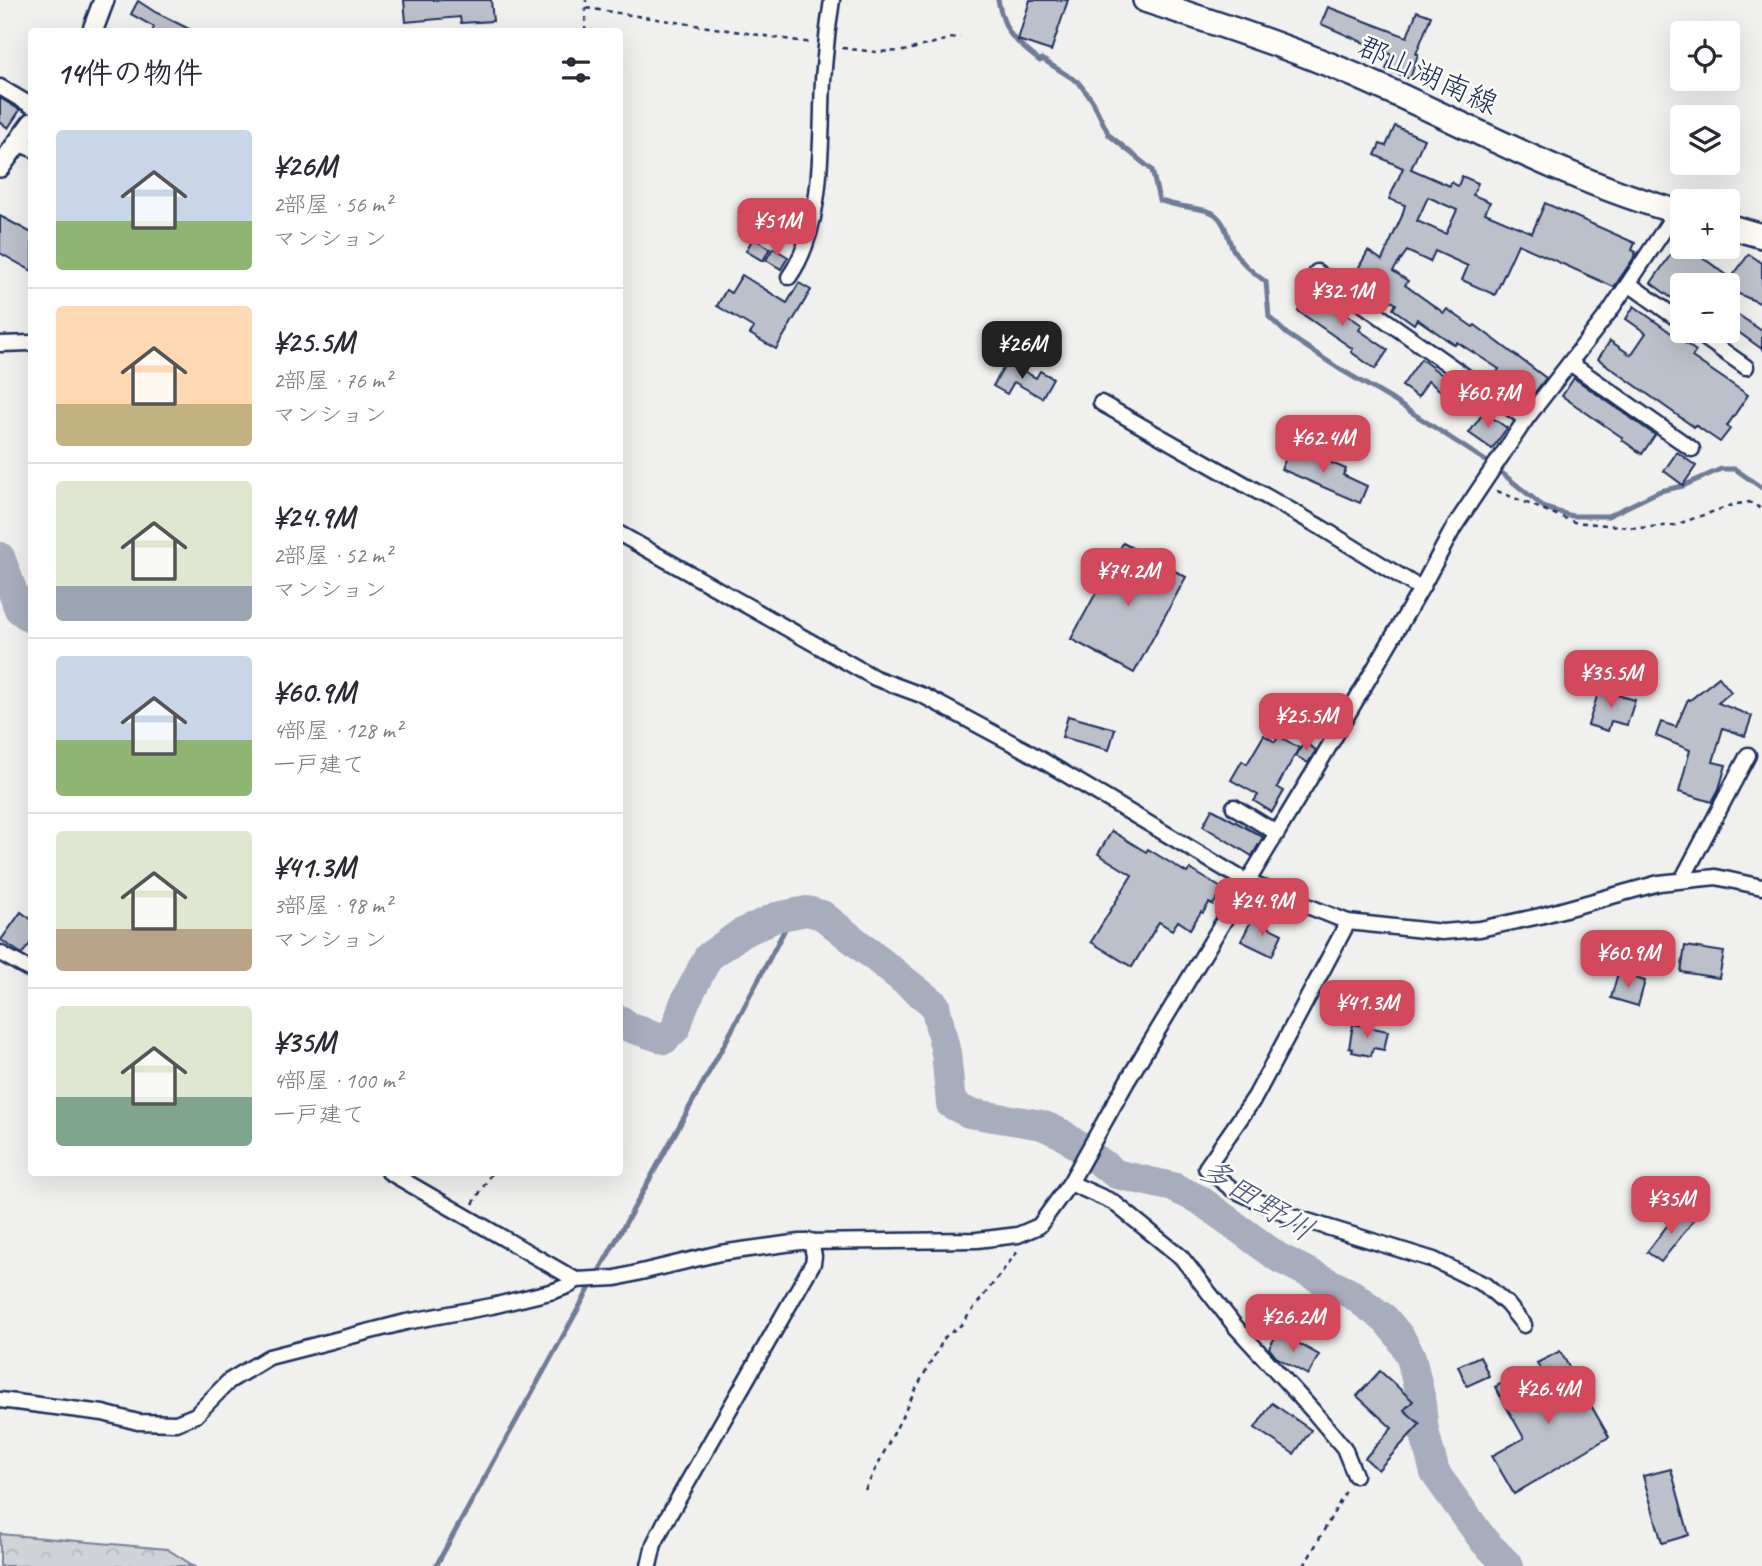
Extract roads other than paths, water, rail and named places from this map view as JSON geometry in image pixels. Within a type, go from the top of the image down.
[{"type":"main road","name":"郡山湖南線","points":[[1145,0],[1287,48],[1377,85],[1582,180],[1670,210]]},
{"type":"main road","points":[[1740,230],[1762,236]]},
{"type":"street","points":[[94,28],[104,0]]},
{"type":"street","points":[[789,278],[804,253],[814,205],[822,146],[826,46],[832,0]]},
{"type":"street","points":[[0,87],[28,104]]},
{"type":"street","points":[[0,167],[24,146]]},
{"type":"street","points":[[0,1400],[103,1413],[138,1422],[176,1423],[196,1415],[229,1381],[269,1357],[406,1322],[541,1294],[562,1288],[576,1280],[616,1278],[720,1253],[811,1241],[977,1240],[1006,1237],[1039,1226],[1070,1183],[1126,1083],[1422,587],[1454,527],[1526,419],[1670,226]]},
{"type":"street","points":[[1317,272],[1526,419]]},
{"type":"street","points":[[1629,284],[1670,313]]},
{"type":"street","points":[[0,344],[28,343]]},
{"type":"street","points":[[1712,343],[1746,367]]},
{"type":"street","points":[[1570,363],[1692,449]]},
{"type":"street","points":[[1101,403],[1422,587]]},
{"type":"street","points":[[623,536],[875,678],[924,696],[1025,750],[1247,882],[1348,922],[1442,932],[1480,929],[1540,916],[1659,883],[1716,877],[1762,887]]},
{"type":"street","points":[[1682,880],[1748,755]]},
{"type":"street","points":[[1234,807],[1277,833]]},
{"type":"street","points":[[1348,922],[1255,1097],[1206,1168],[1232,1189],[1288,1215],[1434,1260],[1485,1285],[1507,1304],[1524,1325]]},
{"type":"street","points":[[0,953],[28,969]]},
{"type":"street","points":[[396,1176],[576,1280]]},
{"type":"street","points":[[1070,1183],[1114,1202],[1181,1257],[1236,1326],[1344,1448],[1355,1475]]},
{"type":"street","points":[[649,1566],[654,1544],[664,1522],[813,1263],[811,1241]]},
{"type":"waterway","points":[[998,0],[1007,29],[1017,41],[1040,61],[1042,59],[1078,82],[1092,100],[1109,135],[1152,170],[1159,200],[1208,211],[1218,217],[1237,256],[1266,282],[1269,317],[1287,334],[1492,465],[1545,508],[1572,516],[1608,516],[1660,491],[1683,486],[1721,469],[1735,469],[1762,488]]},
{"type":"waterway","name":"多田野川","points":[[0,557],[19,609],[28,616]]},
{"type":"waterway","name":"多田野川","points":[[623,1022],[631,1028],[665,1039],[676,1028],[684,1004],[708,957],[740,934],[776,917],[807,911],[822,915],[935,1005],[946,1053],[951,1104],[969,1113],[1042,1125],[1062,1134],[1116,1174],[1173,1187],[1200,1200],[1279,1258],[1353,1295],[1385,1319],[1400,1337],[1411,1357],[1420,1396],[1424,1431],[1435,1473],[1484,1541],[1509,1566]]},
{"type":"waterway","points":[[436,1566],[724,1045],[794,912]]}]
